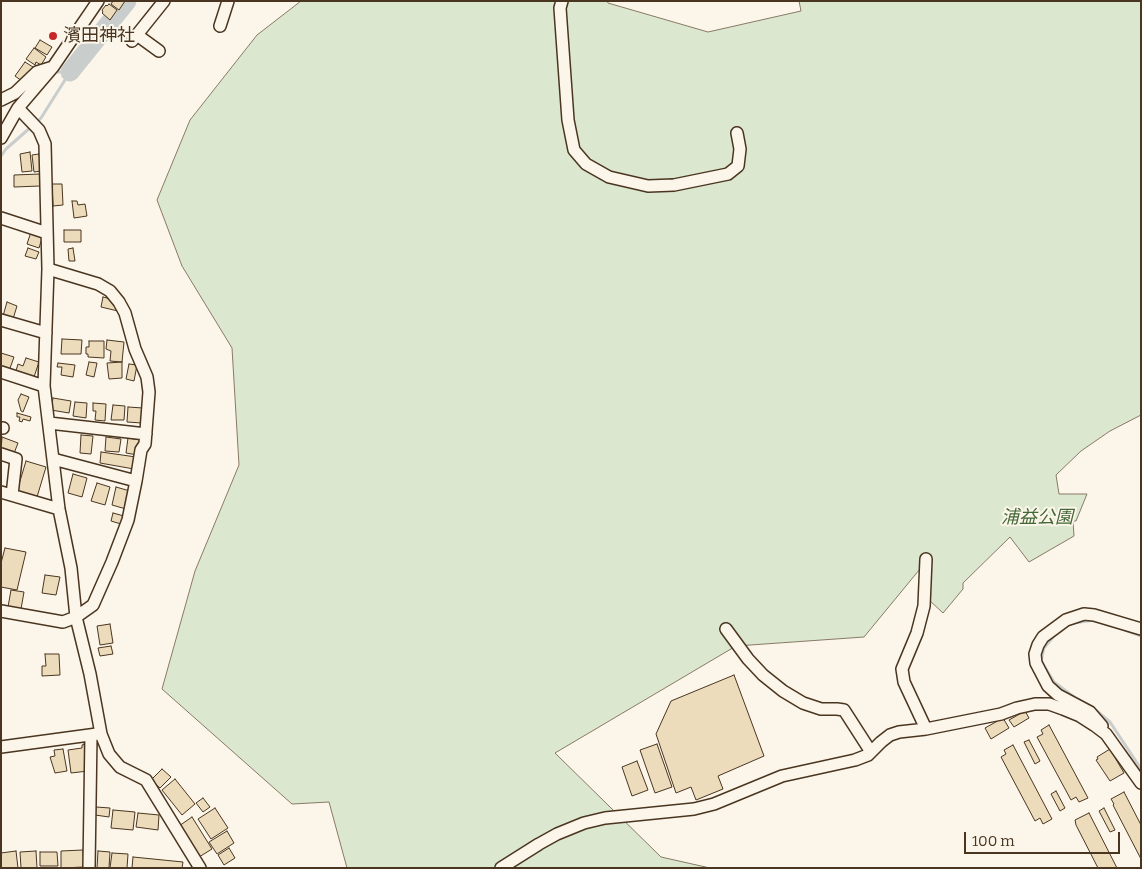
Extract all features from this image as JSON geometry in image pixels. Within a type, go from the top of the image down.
[{"type":"street","points":[[1,138],[18,108],[53,67],[98,1]]},
{"type":"street","points":[[159,51],[135,38],[164,1]]},
{"type":"street","points":[[220,26],[228,1]]},
{"type":"street","points":[[562,1],[560,8],[568,120],[574,150],[586,164],[609,177],[648,186],[674,185],[719,176],[728,174],[738,166],[740,149],[737,133]]},
{"type":"street","points":[[1,100],[15,93],[37,72],[53,67]]},
{"type":"street","points":[[18,108],[39,130],[45,144],[48,269],[44,386],[59,509],[71,568],[76,618],[90,674],[96,734],[89,868]]},
{"type":"street","points":[[1,218],[47,233]]},
{"type":"street","points":[[1,611],[63,622],[76,618],[93,605],[128,520],[141,450],[146,444],[149,392],[147,377],[135,349],[125,313],[119,302],[110,291],[98,284],[48,269]]},
{"type":"street","points":[[1,320],[46,333]]},
{"type":"street","points":[[1,372],[44,386]]},
{"type":"street","points":[[49,423],[146,434]]},
{"type":"street","points":[[1,454],[16,460],[7,493],[59,509]]},
{"type":"street","points":[[53,459],[136,481]]},
{"type":"street","points":[[926,559],[924,606],[918,633],[902,669],[904,682],[926,729]]},
{"type":"street","points":[[1141,629],[1094,615],[1084,614],[1066,620],[1043,638],[1035,654],[1036,662],[1048,686],[1058,695],[1090,712],[1100,722],[1106,734],[1141,783]]},
{"type":"street","points":[[726,629],[748,659],[783,692],[803,703],[821,709],[837,708],[844,710],[871,752]]},
{"type":"street","points":[[501,868],[557,834],[584,823],[605,818],[694,809],[714,804],[782,776],[855,760],[868,755],[890,735],[1000,714],[1035,704],[1049,704],[1080,716],[1106,734]]},
{"type":"street","points":[[1,747],[96,734]]},
{"type":"street","points":[[96,734],[108,754],[120,767],[146,780],[200,868]]},
{"type":"green space","name":"浦益公園","points":[[301,1],[607,1],[608,3],[708,32],[801,11],[799,1],[1141,1],[1141,415],[1110,431],[1081,451],[1056,475],[1059,494],[1087,494],[1076,521],[1073,521],[1074,536],[1029,562],[1010,537],[963,583],[963,589],[943,613],[928,599],[929,558],[864,637],[736,646],[555,753],[661,857],[710,868],[347,868],[329,802],[292,804],[162,689],[195,571],[239,465],[232,348],[182,266],[157,200],[190,120],[257,35]]},
{"type":"building","points":[[113,1],[125,1],[119,10],[111,4]]},
{"type":"building","points":[[109,4],[117,10],[110,20],[102,13],[102,10]]},
{"type":"building","points":[[40,40],[52,47],[47,55],[35,48]]},
{"type":"building","points":[[34,48],[46,57],[41,65],[36,62],[35,65],[26,59]]},
{"type":"building","points":[[25,62],[33,67],[22,81],[15,76]]},
{"type":"building","points":[[30,152],[32,171],[22,172],[20,154]]},
{"type":"building","points":[[39,154],[41,171],[34,172],[32,155]]},
{"type":"building","points":[[40,174],[40,186],[14,187],[14,175]]},
{"type":"building","points":[[52,184],[62,184],[63,205],[53,206]]},
{"type":"building","points":[[72,201],[77,201],[78,205],[85,204],[87,216],[74,218]]},
{"type":"building","points":[[64,230],[81,230],[81,242],[64,242]]},
{"type":"building","points":[[31,232],[43,235],[39,248],[27,244]]},
{"type":"building","points":[[28,248],[39,252],[36,259],[25,256]]},
{"type":"building","points":[[73,248],[75,261],[69,261],[68,249]]},
{"type":"building","points":[[103,297],[111,299],[111,302],[120,304],[118,311],[101,307]]},
{"type":"building","points":[[7,302],[17,306],[13,319],[3,316]]},
{"type":"building","points":[[62,339],[82,340],[81,354],[61,354]]},
{"type":"building","points":[[107,340],[124,342],[122,362],[110,361],[111,351],[106,349]]},
{"type":"building","points":[[89,341],[104,341],[104,358],[88,357],[86,347],[89,347]]},
{"type":"building","points":[[1,353],[14,357],[9,371],[1,368]]},
{"type":"building","points":[[26,358],[39,362],[34,377],[15,374],[18,364],[23,366]]},
{"type":"building","points":[[89,362],[97,363],[94,377],[86,375]]},
{"type":"building","points":[[122,362],[122,378],[109,379],[107,363]]},
{"type":"building","points":[[58,363],[75,365],[73,377],[61,375],[62,367],[57,367]]},
{"type":"building","points":[[129,364],[137,365],[134,381],[126,379]]},
{"type":"building","points":[[21,394],[29,397],[23,412],[18,400]]},
{"type":"building","points":[[53,398],[71,401],[69,413],[51,410]]},
{"type":"building","points":[[75,402],[87,403],[86,418],[73,416]]},
{"type":"building","points":[[93,403],[106,404],[105,421],[95,420],[96,411],[93,411]]},
{"type":"building","points":[[113,405],[125,406],[124,420],[111,420]]},
{"type":"building","points":[[128,407],[143,408],[142,423],[127,422]]},
{"type":"building","points":[[17,413],[31,417],[30,421],[23,419],[22,422],[19,421],[20,417],[17,417]]},
{"type":"building","points":[[81,435],[93,436],[91,454],[80,453]]},
{"type":"building","points":[[2,437],[18,443],[13,456],[1,451]]},
{"type":"building","points":[[106,437],[121,439],[119,452],[105,451]]},
{"type":"building","points":[[128,438],[141,440],[138,455],[126,453]]},
{"type":"building","points":[[101,452],[136,457],[134,469],[100,463]]},
{"type":"building","points":[[26,461],[46,467],[37,497],[17,491]]},
{"type":"building","points":[[73,474],[87,478],[82,497],[68,493]]},
{"type":"building","points":[[97,483],[110,487],[105,505],[91,501]]},
{"type":"building","points":[[116,487],[130,491],[126,509],[112,505]]},
{"type":"building","points":[[113,513],[124,516],[121,524],[111,521]]},
{"type":"building","points":[[5,548],[26,552],[17,590],[1,587],[1,563]]},
{"type":"building","points":[[45,575],[60,577],[56,595],[42,593]]},
{"type":"building","points":[[11,590],[24,592],[21,609],[8,607]]},
{"type":"building","points":[[110,624],[113,643],[100,645],[97,626]]},
{"type":"building","points":[[111,646],[113,654],[100,656],[98,648]]},
{"type":"building","points":[[45,654],[59,654],[60,675],[42,676],[42,666],[46,666]]},
{"type":"building","points":[[734,675],[764,756],[718,776],[723,789],[696,800],[691,787],[676,793],[656,734],[671,701]]},
{"type":"building","points":[[1025,711],[1029,718],[1014,727],[1009,720]]},
{"type":"building","points":[[1003,718],[1009,728],[991,739],[985,728]]},
{"type":"building","points":[[1049,725],[1088,798],[1079,802],[1076,797],[1071,800],[1037,737],[1043,734],[1041,730]]},
{"type":"building","points":[[1029,740],[1040,761],[1035,764],[1024,742]]},
{"type":"building","points":[[84,744],[88,771],[71,773],[68,750],[82,748]]},
{"type":"building","points":[[657,744],[672,787],[655,793],[640,750]]},
{"type":"building","points":[[1013,745],[1052,819],[1043,824],[1040,818],[1035,821],[1001,757],[1006,754],[1004,750]]},
{"type":"building","points":[[63,749],[67,771],[55,773],[50,757],[55,756],[54,750]]},
{"type":"building","points":[[1110,749],[1124,773],[1110,781],[1096,760],[1098,759],[1097,757]]},
{"type":"building","points":[[637,761],[648,790],[632,796],[622,767]]},
{"type":"building","points":[[162,769],[171,777],[160,788],[151,780]]},
{"type":"building","points":[[175,779],[195,804],[182,815],[162,790]]},
{"type":"building","points":[[1056,791],[1065,808],[1060,811],[1051,794]]},
{"type":"building","points":[[1124,792],[1141,825],[1141,859],[1111,799]]},
{"type":"building","points":[[203,798],[210,807],[203,812],[196,803]]},
{"type":"building","points":[[96,807],[110,808],[109,817],[95,815]]},
{"type":"building","points":[[215,808],[228,828],[211,839],[198,819]]},
{"type":"building","points":[[1104,808],[1115,830],[1110,832],[1099,811]]},
{"type":"building","points":[[113,810],[135,812],[133,830],[111,828]]},
{"type":"building","points":[[138,813],[159,815],[158,830],[136,827]]},
{"type":"building","points":[[1089,813],[1117,868],[1098,868],[1076,825],[1075,820]]},
{"type":"building","points":[[192,817],[212,849],[199,857],[179,826]]},
{"type":"building","points":[[227,831],[234,843],[217,854],[209,842]]},
{"type":"building","points":[[229,848],[235,858],[224,865],[218,855]]},
{"type":"building","points":[[83,850],[84,867],[61,868],[61,851]]},
{"type":"building","points":[[16,851],[18,868],[1,868],[1,853]]},
{"type":"building","points":[[36,851],[37,868],[21,868],[20,852]]},
{"type":"building","points":[[98,851],[110,852],[109,868],[97,868]]},
{"type":"building","points":[[40,852],[57,852],[58,866],[40,866]]},
{"type":"building","points":[[112,853],[128,854],[127,868],[110,868]]},
{"type":"building","points":[[133,857],[183,862],[182,868],[132,868]]},
{"type":"waterway","points":[[70,72],[127,1]]},
{"type":"waterway","points":[[56,72],[70,72]]},
{"type":"waterway","points":[[36,123],[70,72]]},
{"type":"waterway","points":[[1,156],[6,149],[31,127]]},
{"type":"waterway","points":[[1074,623],[1095,620]]},
{"type":"waterway","points":[[1062,630],[1044,648],[1041,661],[1054,682],[1074,697]]},
{"type":"waterway","points":[[1125,630],[1141,636]]},
{"type":"waterway","points":[[1092,707],[1110,722],[1141,769]]},
{"type":"place","name":"濱田神社","points":[[53,36]]}]
